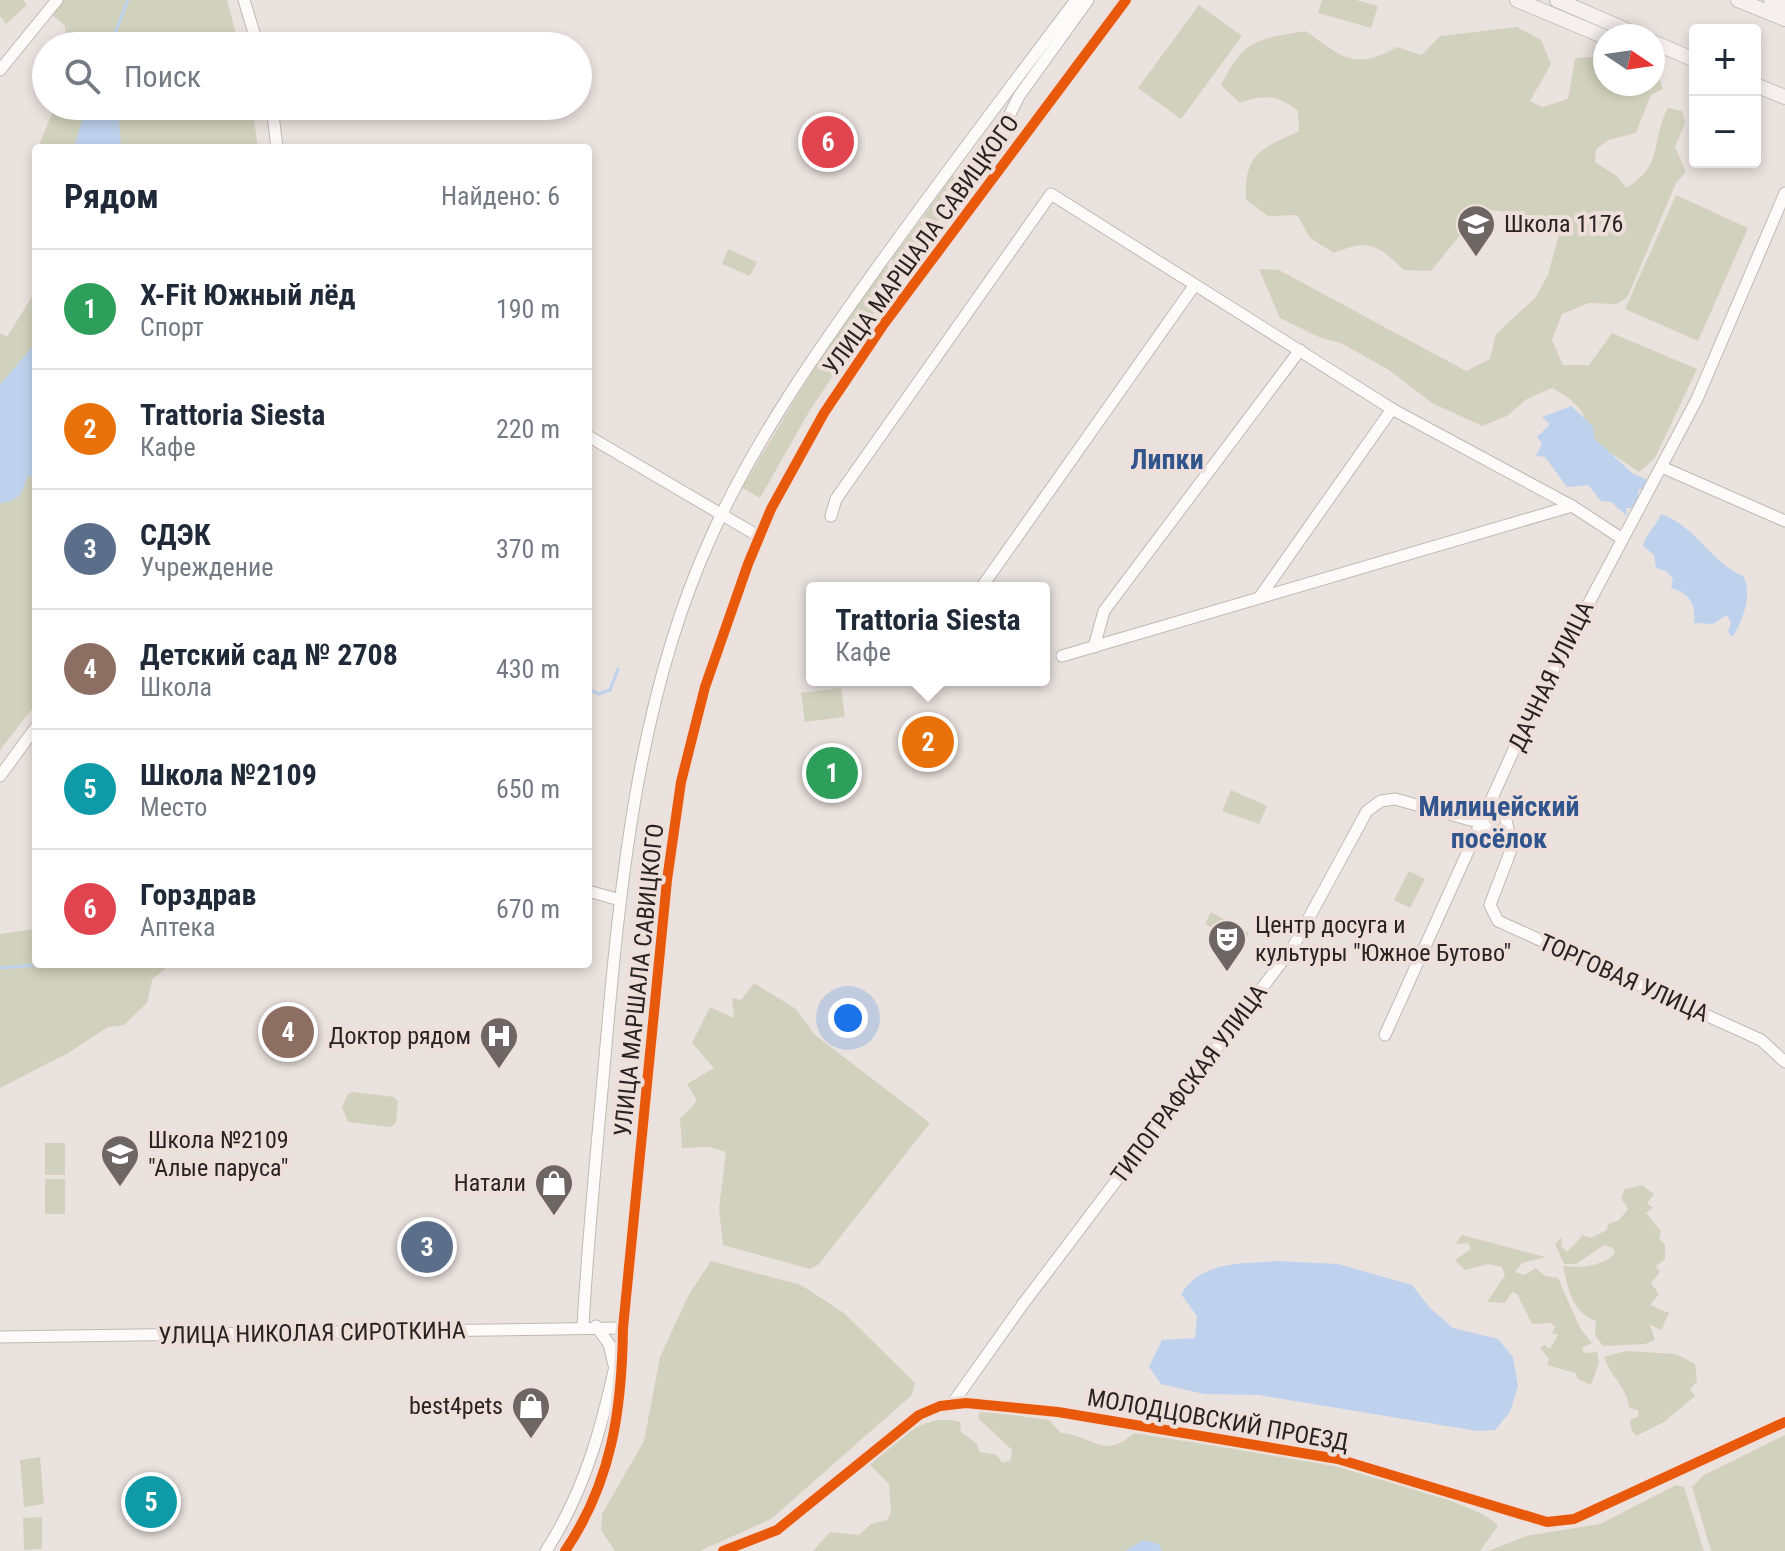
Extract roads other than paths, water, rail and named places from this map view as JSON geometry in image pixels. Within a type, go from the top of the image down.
[{"type":"main road","points":[[1517,0],[1593,32]]},
{"type":"main road","points":[[1557,0],[1612,24]]},
{"type":"main road","points":[[1738,0],[1785,19]]},
{"type":"main road","points":[[1771,0],[1785,8]]},
{"type":"main road","points":[[1665,47],[1689,57]]},
{"type":"main road","points":[[1665,53],[1689,58]]},
{"type":"main road","points":[[1761,87],[1785,97]]},
{"type":"street","points":[[0,70],[57,0]]},
{"type":"street","points":[[244,0],[254,32]]},
{"type":"street","points":[[583,1326],[620,900],[632,804],[658,700],[698,570],[722,514],[816,353],[1076,0]]},
{"type":"street","points":[[949,236],[1010,112],[1088,0]]},
{"type":"street","name":"УЛИЦА МАРШАЛА САВИЦКОГО","points":[[565,1551],[596,1496],[613,1444],[625,1362],[623,1330],[667,880],[681,782],[709,673],[760,537],[824,413],[949,236],[1122,2]]},
{"type":"street","points":[[274,120],[277,144]]},
{"type":"street","name":"ДАЧНАЯ УЛИЦА","points":[[1385,1035],[1530,714],[1621,538],[1664,468],[1697,399],[1785,193]]},
{"type":"street","points":[[831,516],[836,499],[1051,194],[1392,409],[1572,506],[1621,538]]},
{"type":"street","points":[[985,582],[1194,286]]},
{"type":"street","points":[[1094,647],[1104,611],[1300,350]]},
{"type":"street","points":[[1259,598],[1392,409]]},
{"type":"street","points":[[592,438],[760,537]]},
{"type":"street","points":[[1664,468],[1785,521]]},
{"type":"street","points":[[1062,656],[1572,506]]},
{"type":"street","points":[[0,776],[32,735]]},
{"type":"street","name":"ТИПОГРАФСКАЯ УЛИЦА","points":[[952,1404],[1023,1304],[1293,947],[1367,811],[1381,801],[1395,799],[1481,823]]},
{"type":"street","points":[[1492,800],[1504,811],[1508,836]]},
{"type":"street","points":[[1481,823],[1508,836]]},
{"type":"street","name":"ТОРГОВАЯ УЛИЦА","points":[[1508,836],[1512,853],[1490,905],[1498,921],[1761,1040],[1785,1062]]},
{"type":"street","points":[[592,892],[620,900]]},
{"type":"street","name":"УЛИЦА НИКОЛАЯ СИРОТКИНА","points":[[0,1337],[411,1333],[583,1326],[623,1330]]},
{"type":"street","points":[[596,1326],[609,1344],[615,1370]]},
{"type":"street","points":[[546,1551],[584,1481],[605,1416],[623,1330]]},
{"type":"street","points":[[723,1551],[777,1530],[919,1415],[952,1404]]},
{"type":"street","name":"МОЛОДЦОВСКИЙ ПРОЕЗД","points":[[952,1404],[1058,1412],[1338,1459],[1547,1522],[1574,1519],[1785,1422]]},
{"type":"water","points":[[82,120],[119,120],[121,144],[75,144]]},
{"type":"water","points":[[32,347],[32,477],[28,475],[20,494],[0,504],[0,385]]},
{"type":"water","points":[[1571,406],[1593,426],[1594,438],[1633,474],[1646,479],[1644,490],[1639,489],[1637,503],[1632,508],[1626,508],[1627,516],[1611,502],[1601,501],[1588,485],[1567,487],[1545,457],[1536,456],[1542,443],[1537,437],[1550,424],[1542,417]]},
{"type":"water","points":[[1661,514],[1684,527],[1722,563],[1743,576],[1747,599],[1733,637],[1728,632],[1731,623],[1727,615],[1713,624],[1694,623],[1690,601],[1683,593],[1671,588],[1673,579],[1666,571],[1656,568],[1654,555],[1643,546]]},
{"type":"water","points":[[1278,1261],[1338,1264],[1412,1285],[1429,1307],[1453,1328],[1498,1339],[1513,1357],[1518,1386],[1510,1412],[1495,1430],[1477,1431],[1258,1395],[1204,1394],[1161,1384],[1149,1367],[1162,1340],[1195,1338],[1197,1316],[1181,1294],[1190,1283],[1212,1269],[1224,1266]]},
{"type":"water","points":[[1143,1540],[1159,1544],[1162,1551],[1125,1551]]},
{"type":"waterway","points":[[115,32],[128,0]]},
{"type":"waterway","points":[[592,691],[599,694],[610,690],[618,669]]},
{"type":"waterway","points":[[0,968],[32,965]]},
{"type":"place","name":"Горздрав","points":[[828,142]]},
{"type":"place","name":"Школа 1176","points":[[1476,258]]},
{"type":"place","name":"Trattoria Siesta","points":[[928,742]]},
{"type":"place","name":"X-Fit Южный лёд","points":[[832,773]]},
{"type":"place","name":"Центр досуга и культуры \"Южное Бутово\"","points":[[1227,973]]},
{"type":"place","name":"Детский сад № 2708","points":[[288,1032]]},
{"type":"place","name":"Доктор рядом","points":[[499,1070]]},
{"type":"place","name":"Школа №2109 \"Алые паруса\"","points":[[120,1188]]},
{"type":"place","name":"Натали","points":[[554,1217]]},
{"type":"place","name":"СДЭК","points":[[427,1247]]},
{"type":"place","name":"best4pets","points":[[531,1440]]},
{"type":"place","name":"Школа №2109","points":[[151,1502]]},
{"type":"district","name":"Липки","points":[[1167,459]]},
{"type":"district","name":"Милицейский посёлок","points":[[1499,822]]}]
